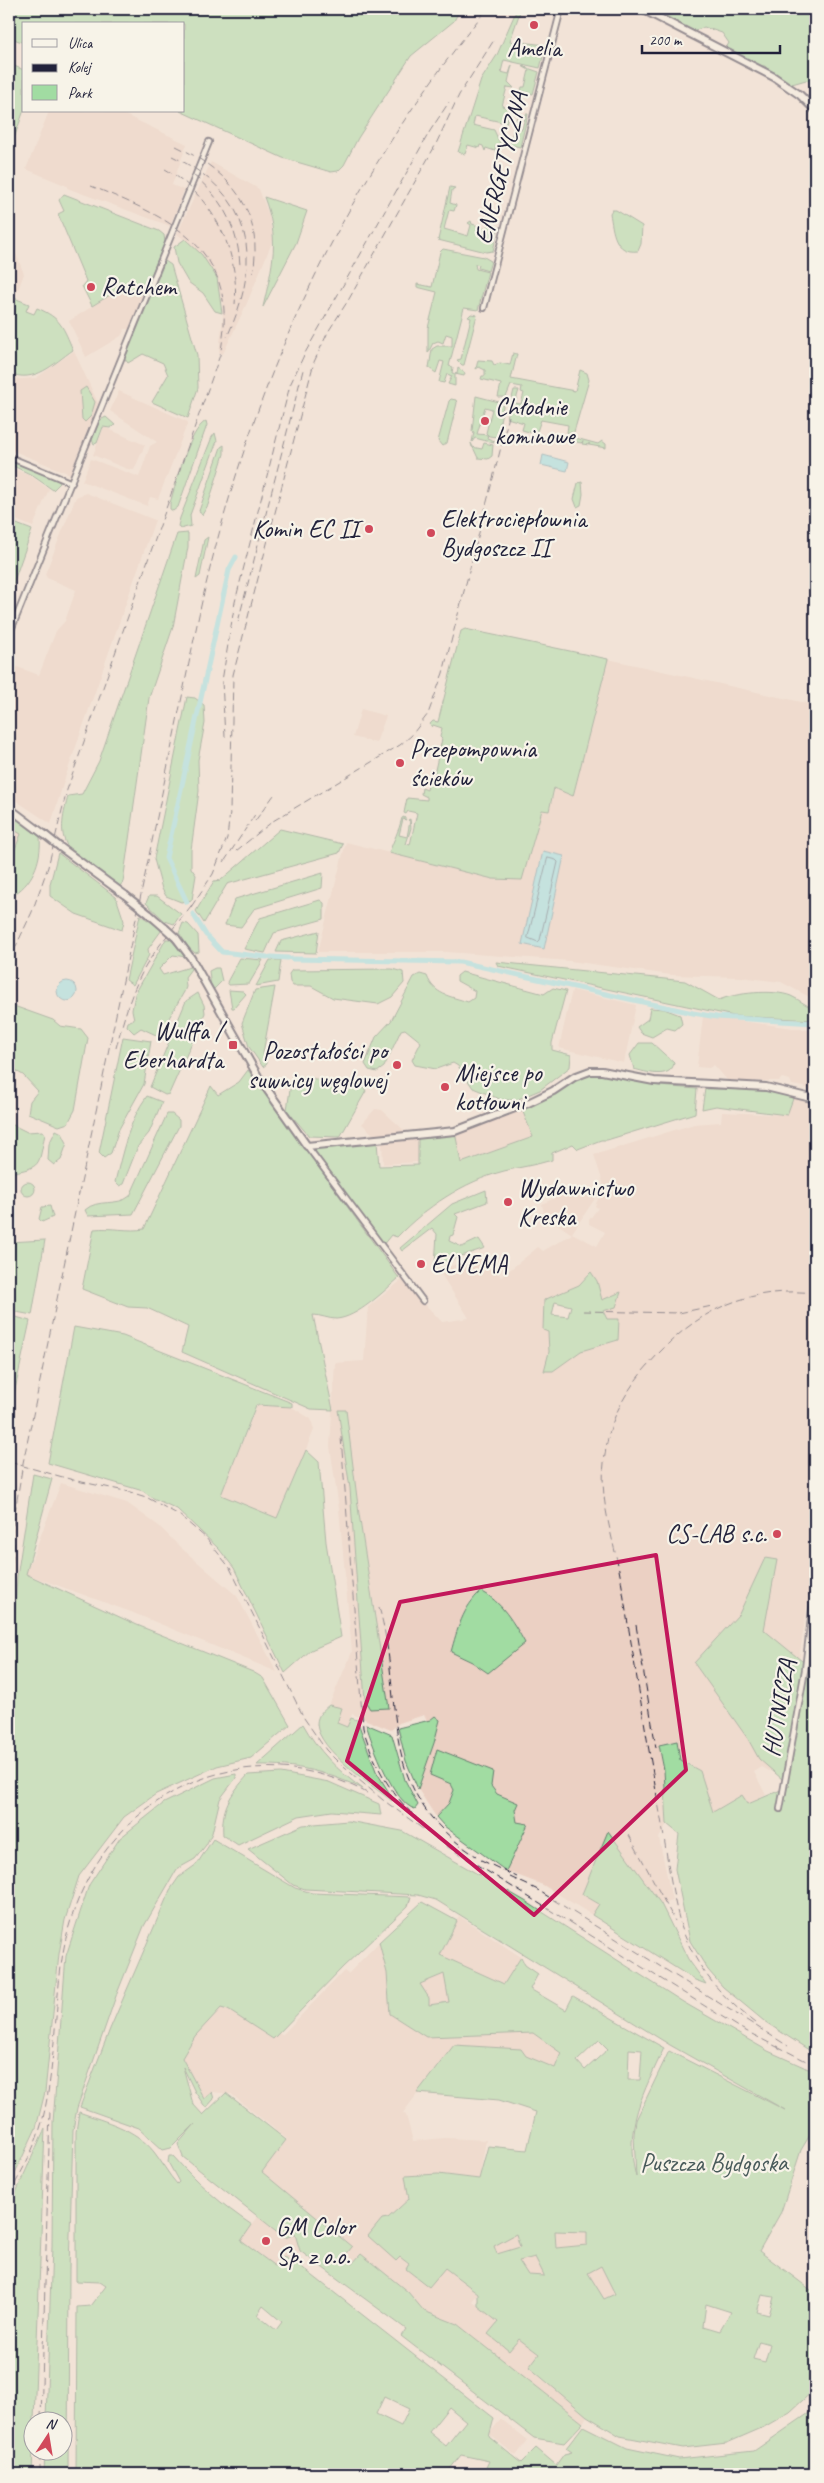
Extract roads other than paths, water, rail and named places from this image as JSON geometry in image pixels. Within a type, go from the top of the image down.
[{"type":"street","name":"ENERGETYCZNA","points":[[484,308],[561,9]]},
{"type":"street","points":[[642,9],[774,78],[800,95],[815,110]]},
{"type":"street","points":[[9,635],[209,142]]},
{"type":"street","points":[[9,457],[72,483]]},
{"type":"street","points":[[9,808],[125,895],[176,938],[191,958],[257,1075],[307,1146],[423,1301]]},
{"type":"street","points":[[307,1146],[455,1131],[553,1092],[574,1078],[590,1071],[609,1072],[654,1081],[766,1087],[815,1100]]},
{"type":"street","name":"HUTNICZA","points":[[780,1809],[804,1679],[815,1583]]},
{"type":"water","points":[[543,455],[569,462],[567,471],[541,465]]},
{"type":"water","points":[[543,851],[564,856],[544,949],[522,944]]},
{"type":"water","points":[[63,981],[71,981],[77,987],[77,995],[71,1001],[63,1001],[57,995],[57,987]]},
{"type":"waterway","points":[[187,902],[166,858],[229,570],[236,557]]},
{"type":"waterway","points":[[193,914],[206,935]]},
{"type":"waterway","points":[[209,938],[222,952],[267,957]]},
{"type":"waterway","points":[[271,957],[288,958]]},
{"type":"waterway","points":[[292,959],[460,962],[693,1013],[717,1017],[815,1023]]},
{"type":"railway","points":[[9,1549],[23,1463],[200,610],[221,526],[246,446],[274,368],[307,292],[344,219],[387,148],[434,78],[487,9]]},
{"type":"railway","points":[[191,907],[213,874],[227,838],[230,812],[233,675],[314,362],[328,332],[349,299],[435,146],[459,95],[494,40]]},
{"type":"railway","points":[[225,737],[222,681],[235,602],[290,385],[305,353],[430,131],[449,102]]},
{"type":"railway","points":[[176,146],[212,168],[227,181],[239,196],[248,212],[253,230],[255,251],[253,273]]},
{"type":"railway","points":[[172,156],[199,172],[220,190],[235,210],[244,232],[247,256],[245,281],[238,308],[227,337]]},
{"type":"railway","points":[[165,169],[182,180],[196,194],[220,226],[233,264],[235,304]]},
{"type":"railway","points":[[193,175],[212,193],[227,215],[236,240],[240,267]]},
{"type":"railway","points":[[9,961],[32,912],[48,867],[67,790],[220,355],[224,319],[221,289],[211,264],[195,244],[175,227],[150,212],[91,186]]},
{"type":"railway","points":[[238,622],[303,370]]},
{"type":"railway","points":[[236,851],[273,821],[400,745],[411,736],[428,714],[443,673],[509,416]]},
{"type":"railway","points":[[255,821],[274,795]]},
{"type":"railway","points":[[224,862],[256,813]]},
{"type":"railway","points":[[116,1048],[124,1018],[138,980],[161,944],[194,902]]},
{"type":"railway","points":[[756,2023],[720,1992],[694,1955],[681,1926],[674,1899],[622,1583],[606,1509],[603,1469],[608,1438],[614,1418],[624,1398],[649,1364],[684,1330],[723,1306],[744,1299],[766,1294],[790,1292],[815,1293]]},
{"type":"railway","points":[[583,1311],[679,1313],[712,1306]]},
{"type":"railway","points":[[341,1437],[363,1728],[383,1776],[406,1808],[416,1817]]},
{"type":"railway","points":[[9,1462],[77,1481],[130,1492],[146,1497],[179,1515],[206,1538],[230,1568],[304,1718],[326,1750],[339,1763],[383,1800],[448,1847],[742,2029],[783,2050]]},
{"type":"railway","points":[[9,1587],[14,1542]]},
{"type":"railway","points":[[379,1607],[387,1643],[399,1744],[407,1774],[421,1803],[443,1830],[476,1856]]},
{"type":"railway","points":[[636,1625],[656,1748]]},
{"type":"railway","points":[[9,2195],[35,2143],[45,2109],[51,2072],[62,1959],[69,1928],[79,1898],[92,1871],[109,1846],[153,1804],[180,1788],[210,1776],[230,1771],[270,1767],[310,1772],[330,1777],[367,1793]]},
{"type":"railway","points":[[629,1835],[675,1921]]},
{"type":"railway","points":[[481,1860],[517,1877]]},
{"type":"railway","points":[[510,1877],[536,1889],[788,2046]]},
{"type":"railway","points":[[777,2046],[808,2062]]},
{"type":"railway","points":[[41,2410],[50,2111]]},
{"type":"railway","points":[[40,2460],[40,2474]]},
{"type":"place","name":"Amelia","points":[[534,25]]},
{"type":"place","name":"Ratchem","points":[[91,287]]},
{"type":"place","name":"Chłodnie kominowe","points":[[485,421]]},
{"type":"place","name":"Komin EC II","points":[[369,529]]},
{"type":"place","name":"Elektrociepłownia Bydgoszcz II","points":[[431,533]]},
{"type":"place","name":"Przepompownia ścieków","points":[[400,763]]},
{"type":"place","name":"Wulffa / Eberhardta","points":[[233,1045]]},
{"type":"place","name":"Pozostałości po suwnicy węglowej","points":[[397,1065]]},
{"type":"place","name":"Miejsce po kotłowni","points":[[445,1087]]},
{"type":"place","name":"Wydawnictwo Kreska","points":[[508,1202]]},
{"type":"place","name":"ELVEMA","points":[[421,1264]]},
{"type":"place","name":"CS-LAB s.c.","points":[[777,1534]]},
{"type":"place","name":"GM Color Sp. z o.o.","points":[[266,2241]]},
{"type":"park label","name":"Puszcza Bydgoska","points":[[714,2163]]}]
